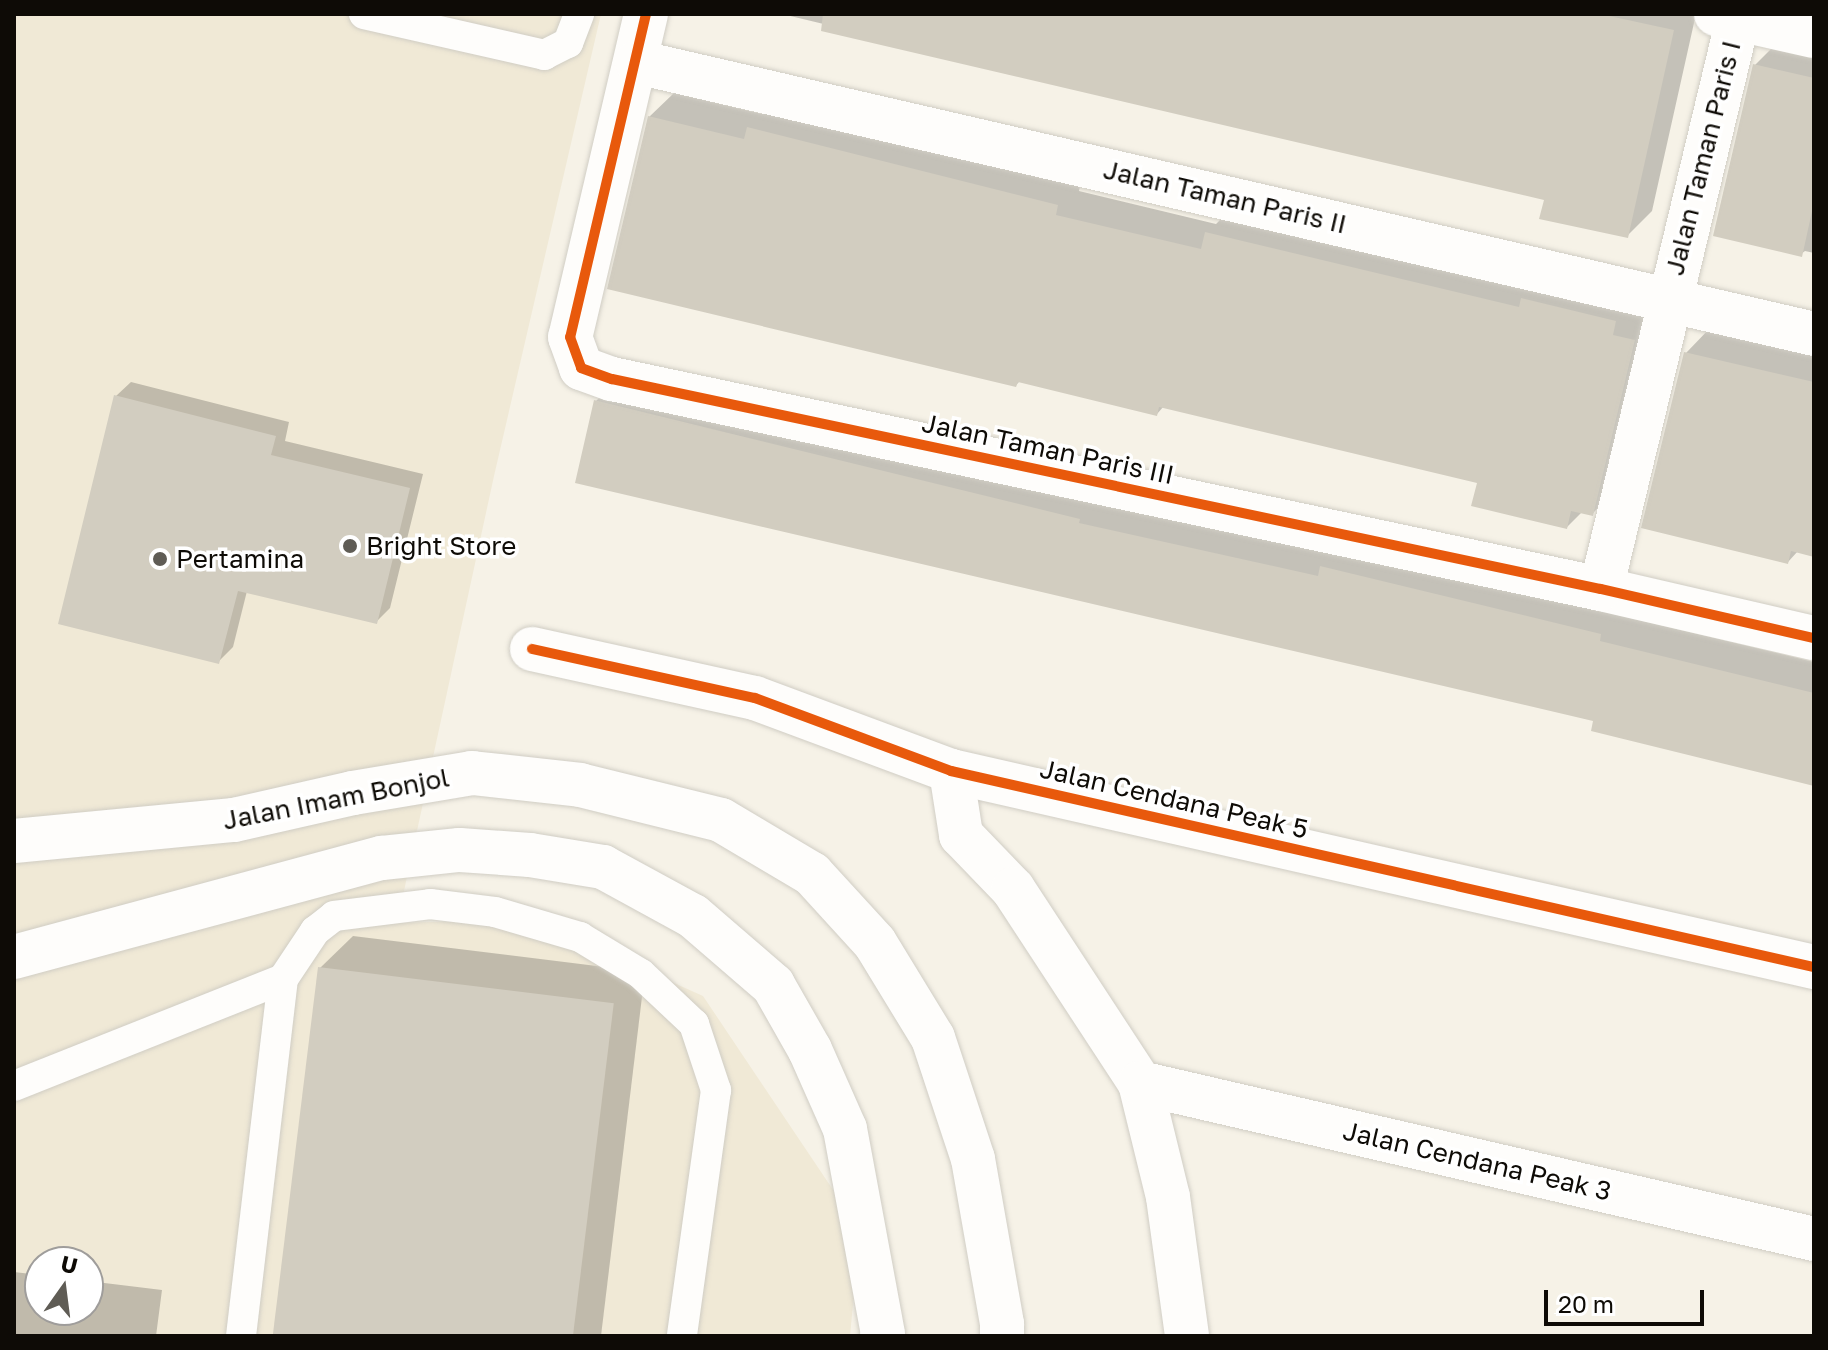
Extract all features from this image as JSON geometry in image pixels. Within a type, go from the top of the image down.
[{"type":"street","points":[[637,62],[646,14]]},
{"type":"street","name":"Jalan Taman Paris I","points":[[1668,298],[1727,16],[1814,36]]},
{"type":"street","name":"Jalan Taman Paris II","points":[[637,62],[1814,334]]},
{"type":"street","name":"Jalan Taman Paris III","points":[[637,62],[570,337],[581,368],[612,379],[1601,589],[1814,638]]},
{"type":"street","points":[[1601,589],[1668,298]]},
{"type":"street","name":"Jalan Cendana Peak 5","points":[[532,649],[755,698],[951,771],[1814,967]]},
{"type":"street","points":[[951,771],[961,835],[1013,889],[1140,1083],[1168,1197],[1187,1336]]},
{"type":"street","name":"Jalan Imam Bonjol","points":[[14,841],[234,820],[353,793],[472,773],[580,785],[721,820],[812,874],[875,943],[933,1038],[973,1159],[1002,1330]]},
{"type":"street","points":[[14,957],[382,858],[460,850],[530,855],[603,867],[693,916],[773,985],[810,1050],[845,1129],[882,1335]]},
{"type":"street","name":"Jalan Cendana Peak 3","points":[[1140,1083],[1814,1239]]},
{"type":"lane","points":[[364,14],[544,55],[568,43],[579,14]]},
{"type":"lane","points":[[241,1336],[283,979],[315,931],[334,916],[430,904],[495,912],[580,937],[641,974],[694,1024],[716,1090],[682,1336]]},
{"type":"lane","points":[[14,1086],[283,979]]},
{"type":"shaded area","points":[[14,14],[601,14],[494,476],[397,923],[531,919],[703,996],[860,1230],[850,1336],[14,1336]]},
{"type":"building","points":[[823,14],[1600,14],[1674,30],[1628,238],[1539,219],[1544,200],[821,31]]},
{"type":"building","points":[[1753,64],[1814,78],[1814,202],[1802,257],[1713,236]]},
{"type":"building","points":[[648,116],[744,139],[747,127],[1058,205],[1056,215],[1201,249],[1205,232],[1519,307],[1521,298],[1616,321],[1613,335],[1635,340],[1593,516],[1571,511],[1567,529],[1471,506],[1477,483],[1159,407],[1157,416],[1018,382],[1016,387],[607,289]]},
{"type":"building","points":[[1684,352],[1814,382],[1814,557],[1791,551],[1788,564],[1641,528]]},
{"type":"building","name":"Pertamina","points":[[114,395],[276,436],[271,455],[410,488],[377,624],[238,591],[219,664],[58,624]]},
{"type":"building","points":[[594,400],[1080,519],[1079,523],[1318,576],[1320,566],[1601,634],[1600,641],[1814,693],[1814,786],[1591,731],[1593,721],[575,483]]},
{"type":"building","points":[[318,967],[614,1003],[573,1336],[273,1336]]},
{"type":"cycle path","points":[[646,14],[570,337],[581,368],[612,379],[1601,589],[1814,638]]},
{"type":"cycle path","points":[[532,649],[755,698],[951,771],[1814,967]]},
{"type":"place","name":"Bright Store","points":[[350,546]]},
{"type":"place","name":"Pertamina","points":[[160,559]]}]
